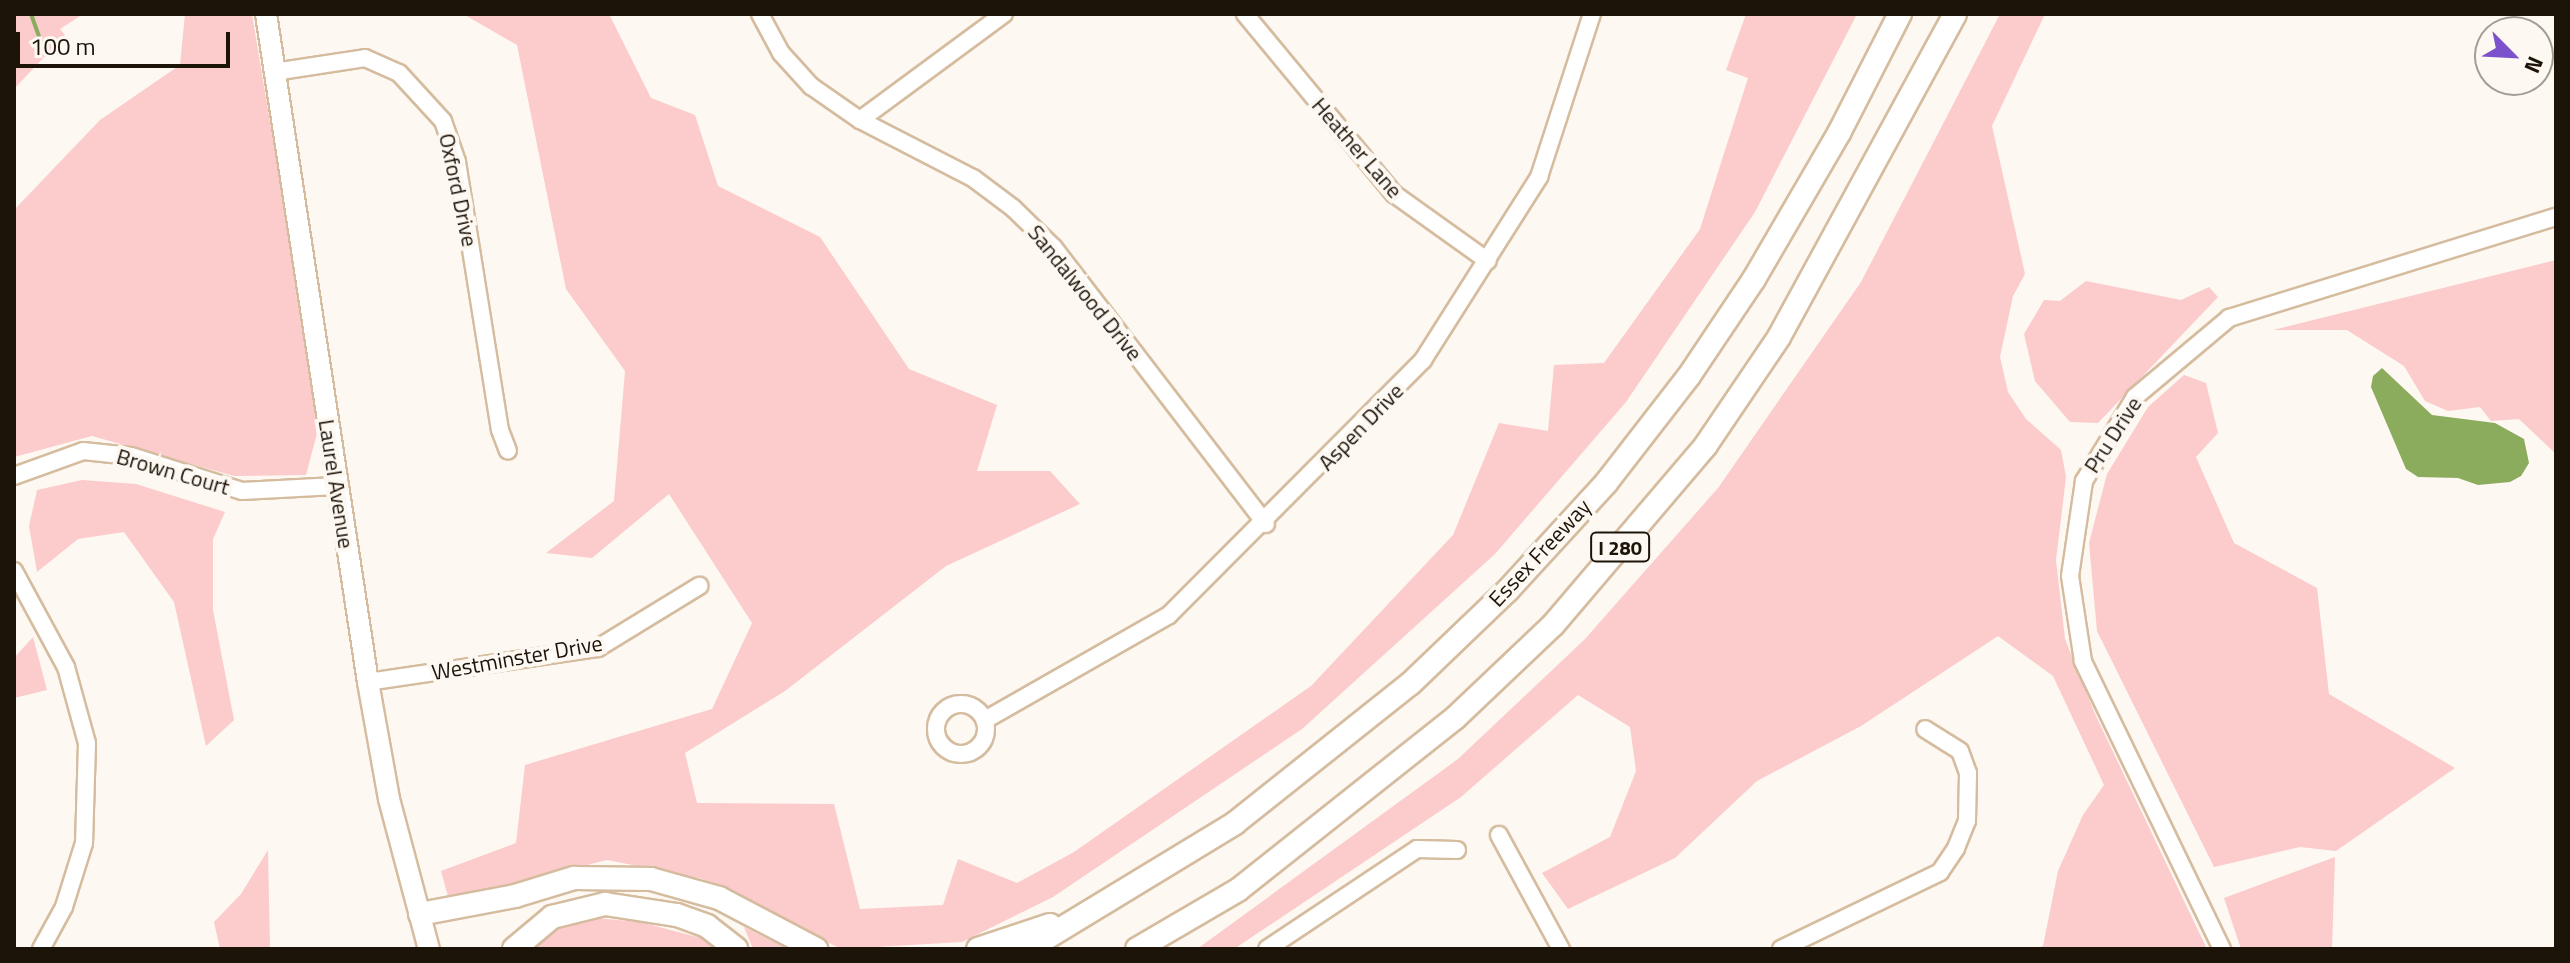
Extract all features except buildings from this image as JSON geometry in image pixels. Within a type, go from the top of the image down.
[{"type":"highway","name":"Essex Freeway","points":[[1028,949],[1100,908],[1235,823],[1410,684],[1508,590],[1606,483],[1689,376],[1754,279],[1839,133],[1900,14]]},
{"type":"highway","name":"I 280","points":[[1137,949],[1238,890],[1455,718],[1553,625],[1706,445],[1779,337],[1955,14]]},
{"type":"highway","points":[[420,914],[515,896],[574,878],[651,879],[719,898],[816,949]]},
{"type":"highway","points":[[514,949],[552,917],[605,904],[677,915],[707,926],[736,949]]},
{"type":"highway","points":[[978,949],[1100,908]]},
{"type":"main road","name":"Laurel Avenue","points":[[266,14],[368,682],[389,799],[429,949]]},
{"type":"street","name":"Sandalwood Drive","points":[[760,14],[781,53],[811,86],[860,120],[973,178],[1013,208],[1054,248],[1266,524]]},
{"type":"street","points":[[860,120],[1004,14]]},
{"type":"street","name":"Heather Lane","points":[[1245,14],[1394,194],[1488,261]]},
{"type":"street","name":"Aspen Drive","points":[[985,720],[1169,615],[1266,524],[1423,360],[1539,177],[1592,14]]},
{"type":"street","name":"Oxford Drive","points":[[274,72],[365,58],[399,73],[443,121],[457,162],[500,430],[508,451]]},
{"type":"street","name":"Pru Drive","points":[[2222,949],[2083,661],[2070,576],[2084,481],[2135,397],[2229,318],[2556,217]]},
{"type":"street","name":"Brown Court","points":[[14,476],[83,451],[131,456],[242,491],[336,486]]},
{"type":"street","points":[[14,571],[66,667],[87,743],[84,843],[64,907],[41,949]]},
{"type":"street","name":"Westminster Drive","points":[[368,682],[598,648],[699,586]]},
{"type":"street","points":[[1781,949],[1940,872],[1956,848],[1967,821],[1968,773],[1960,751],[1925,729]]},
{"type":"street","points":[[1499,835],[1561,949]]},
{"type":"street","points":[[1267,949],[1417,849],[1457,850]]},
{"type":"shaded area","points":[[14,14],[83,14],[60,29],[65,35],[14,89]]},
{"type":"shaded area","points":[[185,14],[252,14],[320,422],[306,475],[234,476],[92,436],[14,457],[14,210],[100,120],[180,65]]},
{"type":"shaded area","points":[[463,14],[609,14],[651,98],[695,115],[718,186],[820,237],[909,369],[997,405],[977,471],[1050,471],[1080,504],[946,566],[785,691],[685,753],[697,803],[834,804],[860,909],[943,905],[958,859],[1017,883],[1074,852],[1311,686],[1453,535],[1499,423],[1548,431],[1554,365],[1604,363],[1700,229],[1748,78],[1726,70],[1746,14],[1857,14],[1755,212],[1626,402],[1495,554],[1302,729],[1053,897],[962,942],[841,949],[703,879],[607,860],[449,900],[441,871],[516,843],[525,765],[712,709],[752,623],[669,494],[592,558],[546,553],[614,501],[625,371],[566,289],[517,45]]},
{"type":"shaded area","points":[[2000,14],[2045,14],[1992,126],[2025,274],[2013,296],[2000,357],[2008,392],[2026,419],[2061,450],[2066,477],[2056,560],[2065,639],[2095,714],[2207,949],[2033,949],[2043,946],[2058,871],[2083,815],[2104,785],[2053,676],[1998,636],[1861,726],[1757,781],[1675,858],[1568,909],[1542,873],[1610,837],[1636,771],[1630,727],[1578,695],[1461,797],[1234,949],[1197,949],[1458,759],[1585,639],[1718,488],[1861,282]]},
{"type":"shaded area","points":[[2556,260],[2556,454],[2519,419],[2491,421],[2480,407],[2448,411],[2425,401],[2404,366],[2347,330],[2273,330]]},
{"type":"shaded area","points":[[2086,281],[2181,300],[2209,287],[2218,297],[2098,423],[2070,422],[2035,381],[2024,334],[2044,300],[2060,301]]},
{"type":"shaded area","points":[[2382,368],[2432,415],[2495,423],[2524,439],[2529,463],[2521,476],[2510,482],[2478,485],[2458,478],[2418,477],[2406,469],[2371,387],[2373,376]]},
{"type":"shaded area","points":[[2184,375],[2206,383],[2218,433],[2196,457],[2234,543],[2317,588],[2329,694],[2455,768],[2336,851],[2300,847],[2214,867],[2097,631],[2089,543],[2107,474],[2148,407]]},
{"type":"shaded area","points":[[82,480],[136,484],[225,512],[213,539],[213,610],[234,720],[206,746],[174,602],[124,532],[78,539],[37,572],[29,526],[37,490]]},
{"type":"shaded area","points":[[33,637],[47,690],[14,698],[14,658]]},
{"type":"shaded area","points":[[268,850],[270,949],[220,949],[214,922],[241,894]]},
{"type":"shaded area","points":[[2335,857],[2332,949],[2241,949],[2224,898]]},
{"type":"shaded area","points":[[585,917],[640,922],[705,939],[714,949],[533,949],[548,933]]},
{"type":"shaded area","points":[[744,927],[787,949],[753,949]]},
{"type":"waterway","points":[[31,14],[45,53]]}]
